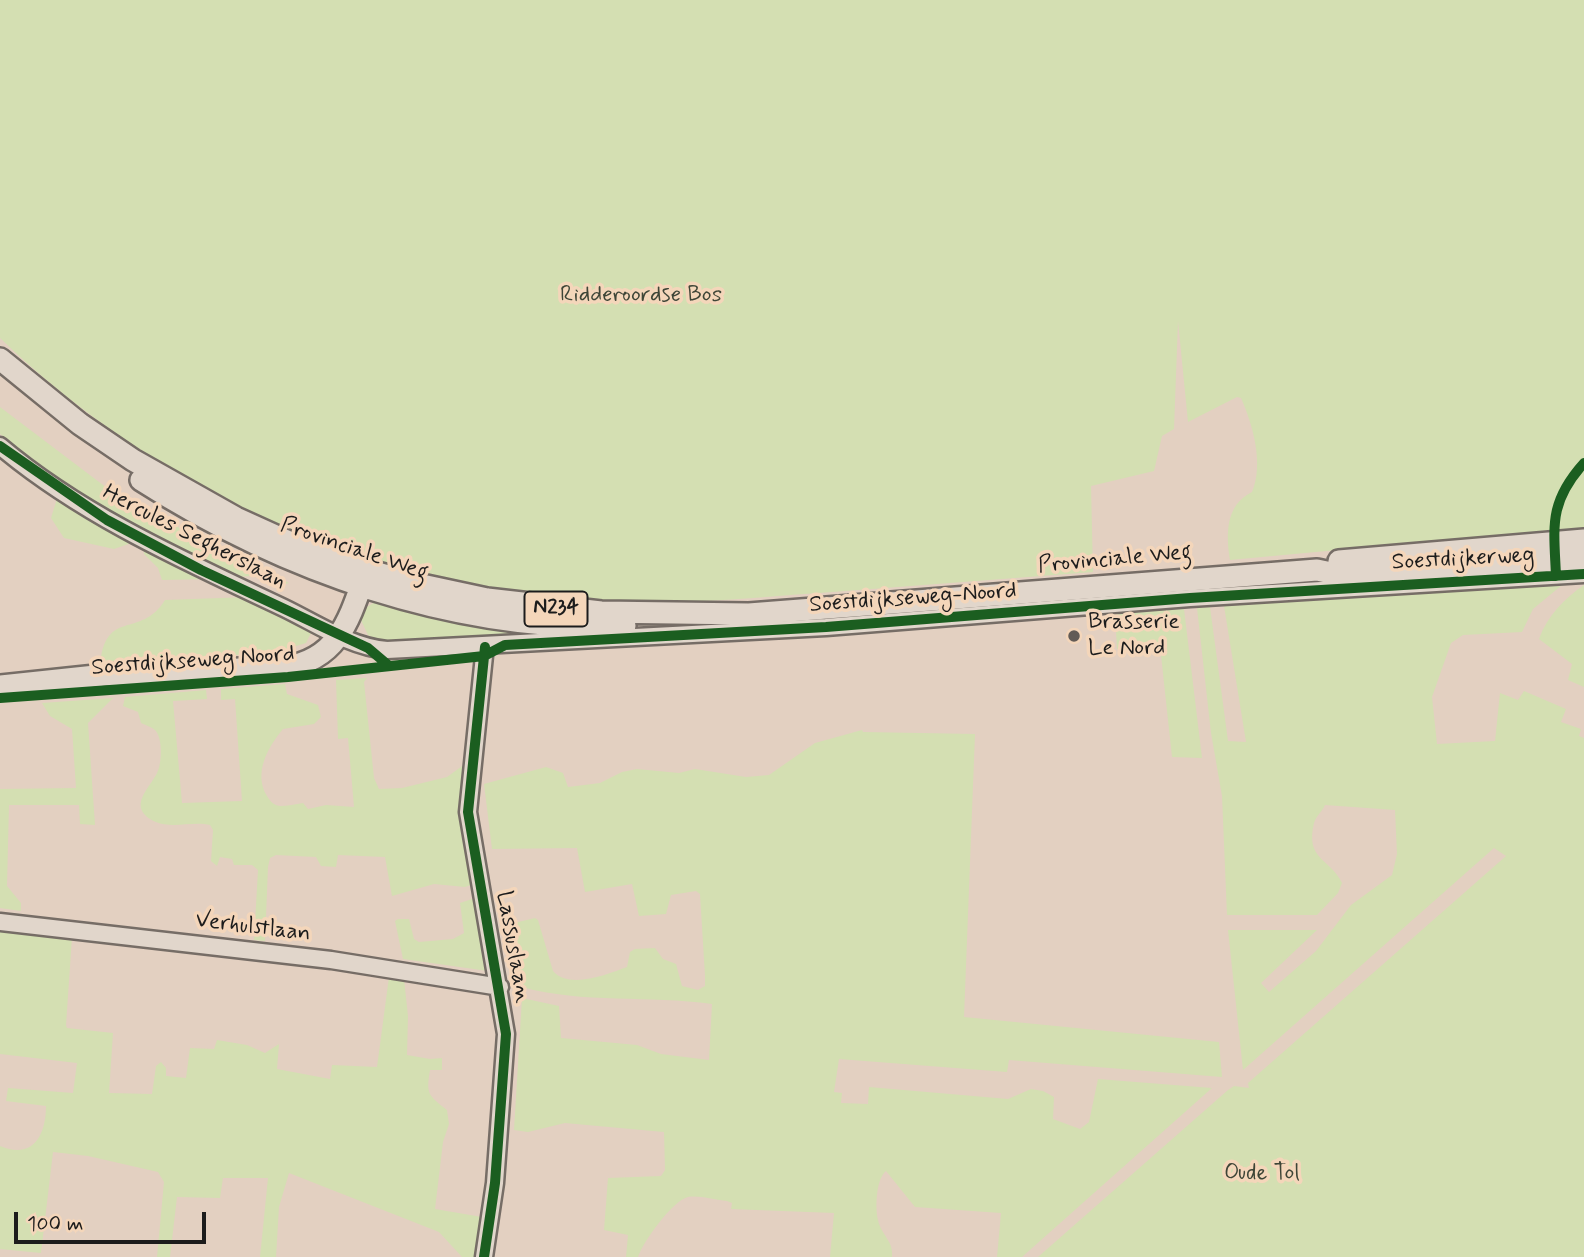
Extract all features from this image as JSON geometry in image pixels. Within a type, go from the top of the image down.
[{"type":"main road","name":"Provinciale Weg","points":[[0,360],[48,411],[91,446],[187,509],[281,556],[364,577],[471,612],[550,625],[664,625],[721,621],[749,614],[1317,570],[1336,574],[1584,557]]},
{"type":"main road","name":"Provinciale Weg","points":[[1317,570],[1333,562],[1366,557],[1584,540]]},
{"type":"main road","name":"Soestdijkseweg Noord","points":[[0,686],[105,675],[296,666],[323,655],[339,635],[364,577]]},
{"type":"street","name":"Hercules Segherslaan","points":[[0,446],[107,520],[201,570],[368,649]]},
{"type":"street","name":"Soestdijkerweg","points":[[1344,588],[1584,574]]},
{"type":"street","name":"Soestdijkseweg-Noord","points":[[368,649],[485,646],[826,627],[1344,588]]},
{"type":"street","name":"Lassuslaan","points":[[484,1257],[495,1183],[506,1034],[468,812],[485,646]]},
{"type":"street","name":"Verhulstlaan","points":[[0,922],[331,960],[500,987]]},
{"type":"green space","name":"Ridderoordse Bos","points":[[0,0],[1584,0],[1584,530],[1580,534],[1556,538],[1556,527],[1552,527],[1551,535],[1423,542],[1230,560],[1229,522],[1237,505],[1252,492],[1257,469],[1256,445],[1241,398],[1237,397],[1188,422],[1178,321],[1174,429],[1162,436],[1154,471],[1091,486],[1093,572],[740,599],[635,603],[525,594],[441,578],[360,555],[280,525],[204,488],[132,444],[63,394],[0,338]]},
{"type":"green space","points":[[0,407],[107,488],[138,507],[289,583],[279,585],[252,576],[234,577],[146,533],[79,494],[0,434]]},
{"type":"green space","points":[[59,492],[137,541],[114,549],[64,538],[51,518]]},
{"type":"green space","points":[[143,544],[213,579],[162,580],[158,568],[144,554]]},
{"type":"green space","name":"Oude Tol","points":[[1562,585],[1533,609],[1522,632],[1463,635],[1451,643],[1432,697],[1437,744],[1495,741],[1500,693],[1518,700],[1524,691],[1566,709],[1561,722],[1581,729],[1579,736],[1584,738],[1584,1257],[1038,1257],[1228,1090],[1234,1086],[1249,1088],[1248,1083],[1506,856],[1494,848],[1243,1070],[1228,930],[1317,930],[1261,983],[1269,992],[1316,951],[1351,905],[1392,875],[1397,854],[1395,810],[1325,805],[1314,823],[1313,844],[1320,858],[1342,883],[1338,893],[1317,915],[1227,915],[1222,796],[1211,733],[1197,608],[1210,607],[1228,741],[1246,742],[1224,606]]},
{"type":"green space","points":[[1584,585],[1584,687],[1568,680],[1572,664],[1539,639],[1557,608]]},
{"type":"green space","points":[[249,597],[308,626],[311,633],[306,643],[276,652],[100,666],[103,648],[109,636],[116,630],[145,619],[165,600]]},
{"type":"green space","points":[[382,598],[621,630],[379,641],[368,635],[360,618],[365,608]]},
{"type":"green space","points":[[1184,609],[1202,758],[1172,757],[1160,646],[1117,649],[1115,613]]},
{"type":"green space","points":[[367,678],[364,682],[374,778],[379,789],[402,788],[447,777],[469,761],[481,882],[465,887],[434,884],[392,896],[385,857],[338,855],[336,867],[321,866],[316,857],[276,855],[270,858],[268,867],[265,941],[254,940],[258,870],[252,865],[234,865],[232,859],[220,857],[217,866],[211,861],[213,830],[210,825],[162,824],[142,811],[142,798],[159,769],[160,745],[158,734],[141,723],[138,712],[123,706],[125,697],[206,690],[207,699],[173,701],[182,803],[242,801],[235,699],[221,700],[221,689],[285,684],[287,694],[318,705],[321,717],[314,724],[283,729],[277,736],[262,769],[261,778],[267,796],[275,805],[280,806],[303,803],[308,809],[326,805],[354,807],[348,738],[338,739],[336,680]]},
{"type":"green space","points":[[113,698],[88,723],[95,825],[80,824],[79,805],[9,805],[7,886],[21,903],[21,911],[0,908],[0,789],[76,788],[72,729],[50,716],[42,703]]},
{"type":"green space","points":[[862,730],[975,734],[964,1017],[1219,1042],[1222,1077],[1009,1060],[1007,1072],[839,1059],[834,1092],[842,1093],[841,1103],[868,1104],[869,1087],[1008,1099],[1031,1089],[1054,1097],[1053,1119],[1080,1129],[1089,1122],[1098,1079],[1212,1088],[1022,1257],[997,1257],[1001,1213],[915,1207],[886,1171],[878,1187],[877,1215],[891,1247],[892,1257],[830,1257],[834,1213],[731,1209],[732,1203],[727,1201],[688,1197],[666,1214],[638,1257],[626,1257],[628,1235],[604,1230],[608,1178],[661,1176],[665,1170],[664,1132],[565,1123],[528,1132],[514,1130],[522,998],[559,1006],[561,1038],[637,1045],[661,1054],[709,1060],[712,1004],[569,996],[522,987],[510,924],[535,918],[538,920],[553,971],[560,977],[578,980],[599,976],[627,967],[630,952],[635,949],[655,948],[663,959],[676,964],[682,986],[698,990],[705,986],[700,894],[696,891],[671,895],[666,914],[639,916],[632,884],[585,892],[577,848],[492,849],[484,784],[546,767],[563,773],[568,787],[600,783],[622,772],[637,769],[679,773],[695,769],[746,777],[769,775],[815,743]]},
{"type":"green space","points":[[484,895],[488,971],[403,959],[395,921],[409,919],[414,939],[419,942],[453,939],[464,933],[460,903]]},
{"type":"green space","points":[[0,928],[72,937],[66,1025],[67,1028],[113,1033],[109,1093],[152,1094],[156,1066],[161,1062],[166,1068],[166,1076],[186,1078],[190,1048],[214,1049],[217,1040],[247,1045],[265,1053],[279,1044],[277,1069],[330,1079],[332,1065],[377,1067],[389,977],[404,979],[408,1016],[407,1055],[442,1058],[442,1070],[430,1070],[428,1084],[432,1097],[447,1110],[449,1124],[443,1142],[435,1209],[482,1217],[475,1257],[462,1257],[439,1232],[289,1173],[279,1207],[276,1257],[260,1257],[268,1178],[223,1178],[220,1198],[177,1197],[170,1257],[157,1257],[164,1182],[158,1172],[88,1156],[53,1152],[41,1253],[0,1249],[0,1146],[21,1150],[35,1142],[43,1126],[46,1106],[6,1101],[8,1088],[73,1093],[77,1063],[0,1054]]},
{"type":"cycle path","points":[[0,446],[107,520],[201,570],[368,648],[388,665]]},
{"type":"cycle path","points":[[1556,576],[1554,529],[1559,503],[1572,477],[1584,463]]},
{"type":"cycle path","points":[[0,698],[288,677],[484,656],[505,645],[826,627],[1190,598],[1584,574]]},
{"type":"cycle path","points":[[484,1257],[495,1183],[506,1034],[468,812],[485,647]]},
{"type":"place","name":"Brasserie Le Nord","points":[[1074,636]]}]
